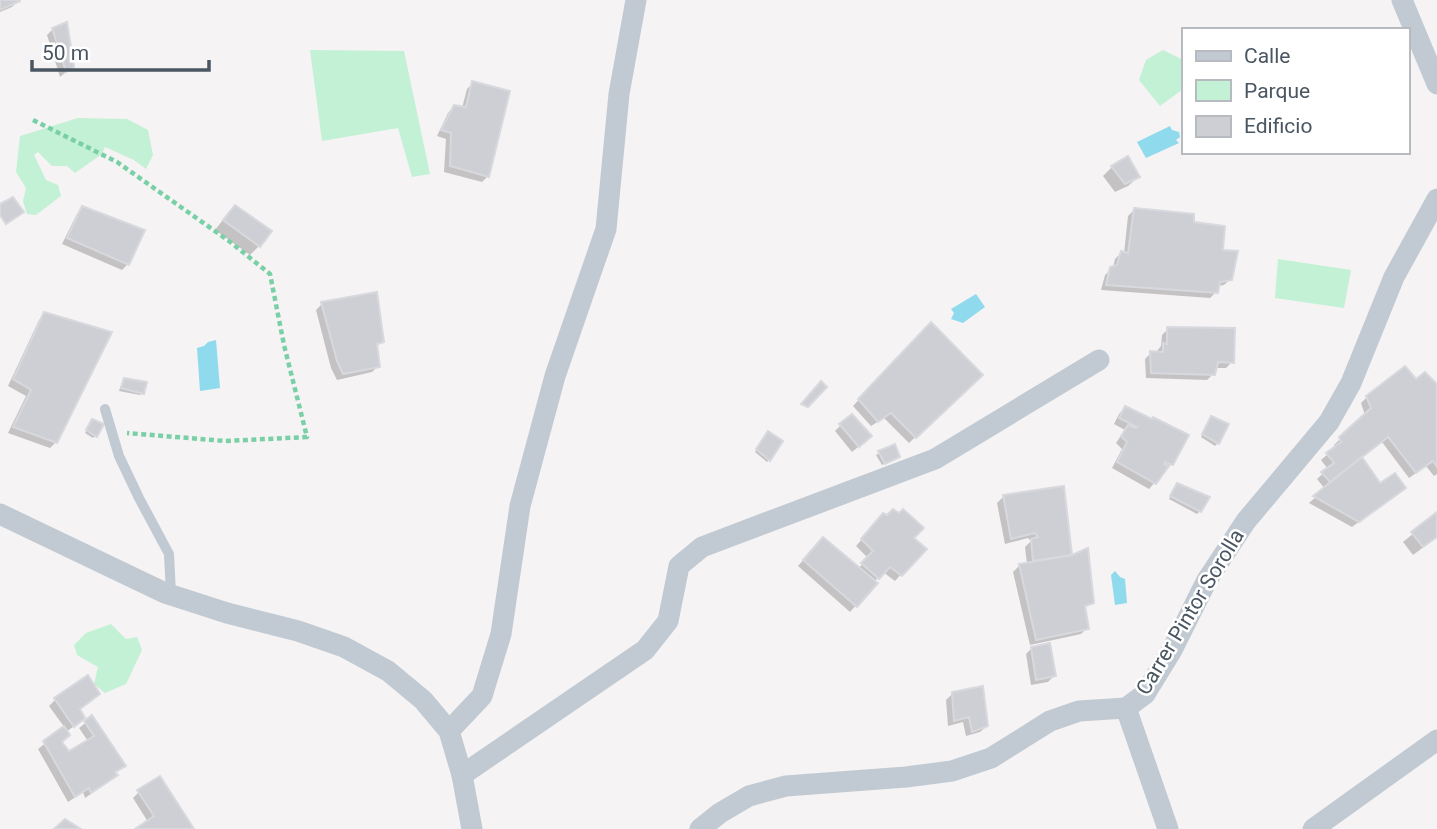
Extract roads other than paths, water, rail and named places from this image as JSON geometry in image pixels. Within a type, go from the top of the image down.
[{"type":"street","points":[[449,731],[482,696],[501,634],[520,506],[555,376],[606,229],[619,94],[636,0]]},
{"type":"street","points":[[1402,0],[1437,84]]},
{"type":"street","name":"Carrer Pintor Sorolla","points":[[700,829],[748,796],[786,786],[952,771],[991,758],[1050,721],[1079,711],[1126,708],[1144,694],[1172,650],[1208,580],[1246,521],[1329,422],[1350,383],[1394,277],[1437,199]]},
{"type":"street","points":[[462,775],[645,649],[668,621],[679,566],[702,547],[935,459],[1099,360]]},
{"type":"street","points":[[0,514],[171,594],[344,647],[388,671],[423,701],[449,731],[462,775],[471,829]]},
{"type":"street","points":[[1126,708],[1168,829]]},
{"type":"street","points":[[1313,829],[1437,740]]},
{"type":"lane","points":[[105,409],[119,456],[169,554],[171,594]]},
{"type":"water","points":[[1170,126],[1172,130],[1179,132],[1180,137],[1176,140],[1179,143],[1146,158],[1137,142]]},
{"type":"water","points":[[976,294],[985,307],[963,323],[951,319],[954,313],[951,309]]},
{"type":"water","points":[[216,340],[220,388],[200,391],[197,348]]},
{"type":"water","points":[[1115,571],[1125,579],[1127,603],[1115,605],[1111,575]]}]
